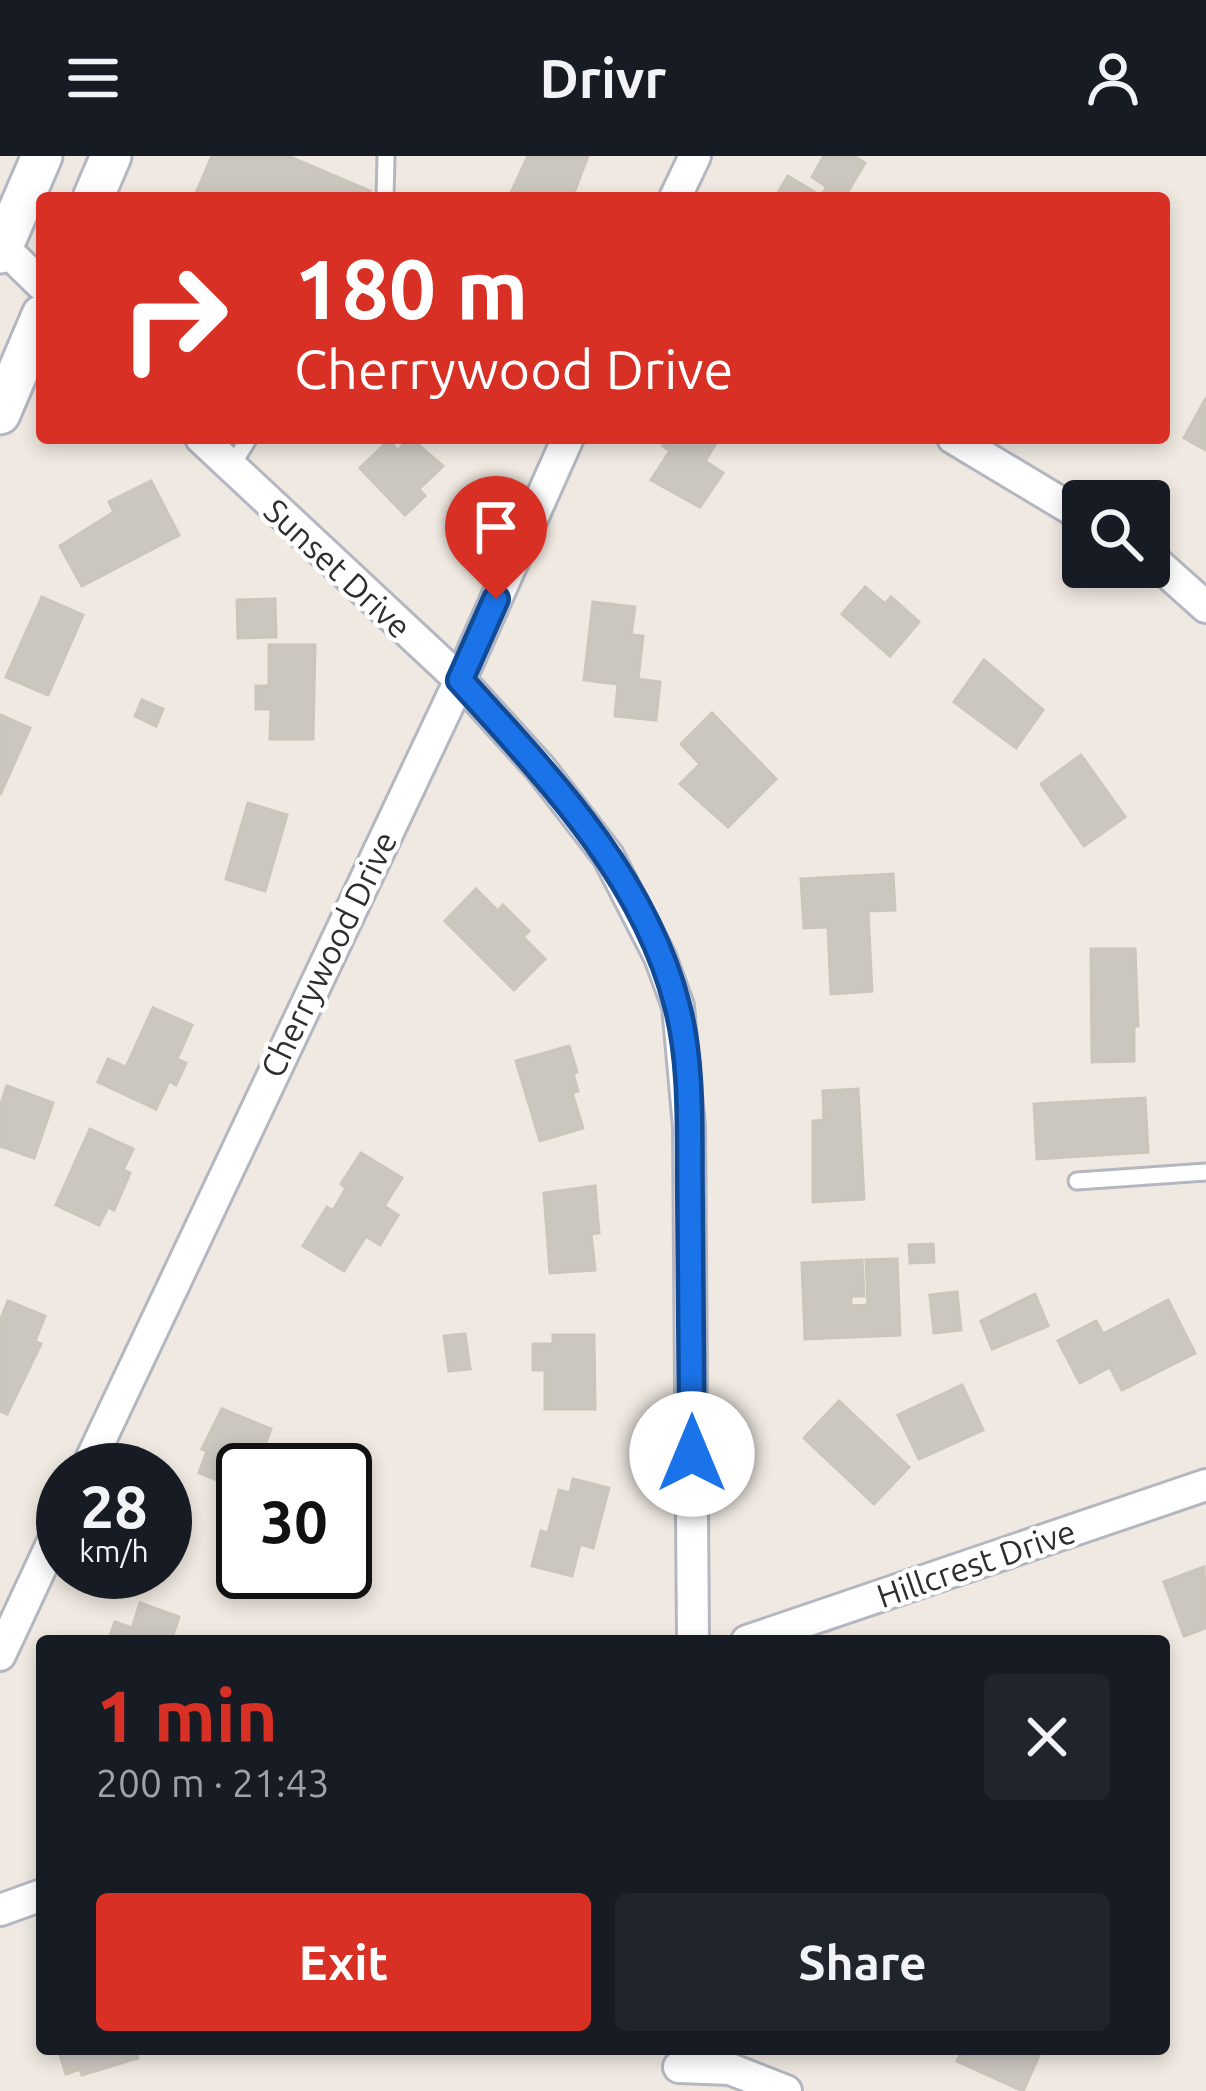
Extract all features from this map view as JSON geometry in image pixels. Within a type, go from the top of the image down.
[{"type":"main road","points":[[1,248],[42,156]]},
{"type":"main road","points":[[96,192],[111,156]]},
{"type":"main road","points":[[0,414],[36,329]]},
{"type":"street","points":[[678,192],[694,156]]},
{"type":"street","points":[[1,248],[36,280]]},
{"type":"street","name":"Sunset Drive","points":[[207,444],[460,680],[540,769],[608,856],[639,909],[677,1006],[689,1127],[693,1635]]},
{"type":"street","name":"Cherrywood Drive","points":[[99,1443],[460,680],[565,444]]},
{"type":"street","points":[[962,444],[1062,503]]},
{"type":"street","points":[[1170,575],[1206,607]]},
{"type":"street","name":"Hillcrest Drive","points":[[765,1635],[1206,1485]]},
{"type":"street","points":[[0,1654],[36,1577]]},
{"type":"street","points":[[0,1910],[36,1897]]},
{"type":"street","points":[[679,2069],[730,2069],[786,2091]]},
{"type":"lane","points":[[385,192],[386,156]]},
{"type":"lane","points":[[231,467],[245,444]]},
{"type":"lane","points":[[1077,1181],[1206,1172]]},
{"type":"building","points":[[212,156],[288,156],[370,191],[370,192],[197,192]]},
{"type":"building","points":[[528,156],[588,156],[574,192],[511,192]]},
{"type":"building","points":[[824,156],[854,156],[865,163],[848,192],[824,192],[827,187],[812,177]]},
{"type":"building","points":[[788,176],[814,192],[779,192]]},
{"type":"building","points":[[1206,398],[1206,450],[1184,438]]},
{"type":"building","points":[[385,444],[398,450],[404,444],[417,444],[443,466],[419,489],[425,496],[405,515],[360,468]]},
{"type":"building","points":[[715,445],[705,461],[723,473],[700,507],[651,480],[670,451],[663,446]]},
{"type":"building","points":[[151,481],[179,535],[82,586],[60,546],[114,512],[109,502]]},
{"type":"building","points":[[865,587],[885,604],[891,597],[919,622],[890,656],[842,614]]},
{"type":"building","points":[[42,597],[83,615],[48,695],[6,677]]},
{"type":"building","points":[[275,599],[276,637],[238,638],[237,600]]},
{"type":"building","points":[[593,602],[635,607],[631,635],[643,636],[638,679],[660,682],[656,720],[615,716],[618,684],[584,680]]},
{"type":"building","points":[[269,645],[315,645],[313,739],[270,739],[271,709],[256,709],[256,686],[269,686]]},
{"type":"building","points":[[984,660],[1043,710],[1016,748],[954,702]]},
{"type":"building","points":[[142,700],[163,709],[156,726],[135,716]]},
{"type":"building","points":[[712,713],[776,779],[728,827],[680,784],[700,764],[681,744]]},
{"type":"building","points":[[0,715],[30,728],[0,795]]},
{"type":"building","points":[[1081,755],[1125,817],[1084,846],[1041,784]]},
{"type":"building","points":[[248,803],[287,815],[265,891],[226,879]]},
{"type":"building","points":[[893,874],[895,910],[868,911],[872,991],[831,994],[828,927],[804,928],[801,879]]},
{"type":"building","points":[[476,889],[498,911],[503,905],[529,931],[523,937],[545,959],[514,990],[445,921]]},
{"type":"building","points":[[1091,949],[1135,949],[1138,1026],[1134,1026],[1134,1061],[1092,1062]]},
{"type":"building","points":[[153,1008],[192,1025],[177,1059],[186,1063],[176,1085],[169,1081],[156,1109],[98,1082],[108,1059],[126,1067]]},
{"type":"building","points":[[569,1046],[577,1072],[573,1073],[578,1091],[572,1093],[583,1128],[540,1141],[516,1061]]},
{"type":"building","points":[[7,1086],[53,1103],[34,1158],[0,1146],[0,1106]]},
{"type":"building","points":[[858,1089],[864,1199],[813,1202],[813,1121],[824,1120],[823,1091]]},
{"type":"building","points":[[1145,1098],[1148,1152],[1037,1159],[1034,1104]]},
{"type":"building","points":[[90,1129],[133,1149],[123,1170],[130,1173],[114,1210],[108,1207],[99,1225],[56,1205]]},
{"type":"building","points":[[361,1153],[402,1178],[384,1206],[398,1215],[380,1245],[366,1236],[344,1271],[303,1246],[327,1207],[333,1211],[346,1188],[341,1184]]},
{"type":"building","points":[[595,1186],[599,1233],[591,1234],[595,1270],[550,1273],[544,1193]]},
{"type":"building","points":[[933,1244],[934,1262],[910,1263],[909,1245]]},
{"type":"building","points":[[897,1259],[900,1335],[805,1339],[802,1263],[862,1260],[864,1296],[851,1296],[851,1306],[868,1305],[866,1260]]},
{"type":"building","points":[[957,1292],[961,1330],[934,1333],[930,1295]]},
{"type":"building","points":[[1035,1294],[1048,1326],[992,1349],[981,1321]]},
{"type":"building","points":[[1168,1300],[1195,1353],[1122,1390],[1110,1367],[1080,1383],[1058,1341],[1096,1321],[1103,1334]]},
{"type":"building","points":[[8,1301],[45,1316],[35,1341],[41,1344],[7,1414],[0,1411],[0,1321]]},
{"type":"building","points":[[465,1334],[470,1369],[449,1371],[444,1336]]},
{"type":"building","points":[[553,1335],[594,1335],[595,1409],[545,1409],[545,1370],[533,1370],[533,1344],[553,1344]]},
{"type":"building","points":[[962,1385],[983,1430],[919,1459],[898,1415]]},
{"type":"building","points":[[839,1401],[909,1467],[874,1504],[804,1438]]},
{"type":"building","points":[[222,1409],[271,1429],[266,1443],[216,1443],[216,1480],[199,1473],[207,1451],[202,1449]]},
{"type":"building","points":[[573,1479],[609,1488],[593,1548],[580,1544],[572,1576],[532,1566],[541,1531],[548,1533],[559,1490],[570,1493]]},
{"type":"building","points":[[1204,1567],[1206,1628],[1184,1636],[1164,1582]]},
{"type":"building","points":[[140,1603],[179,1617],[173,1635],[110,1635],[115,1622],[132,1628]]},
{"type":"building","points":[[60,2055],[138,2058],[82,2075],[80,2069],[66,2074]]},
{"type":"building","points":[[960,2055],[1039,2055],[1023,2091],[957,2061]]},
{"type":"route","points":[[496,599],[460,680],[540,769],[608,856],[639,909],[677,1006],[689,1127],[692,1454]]}]
